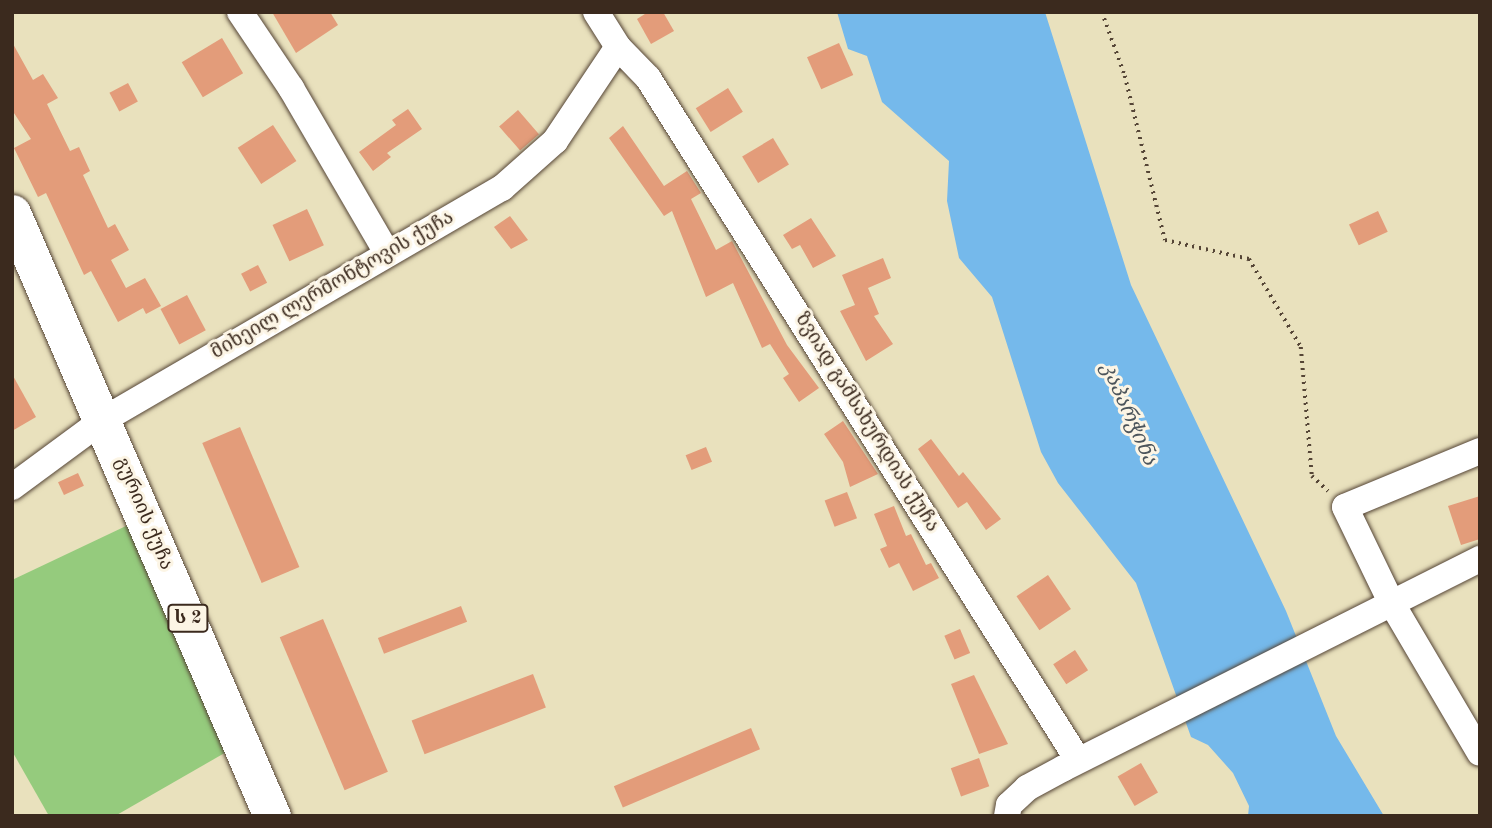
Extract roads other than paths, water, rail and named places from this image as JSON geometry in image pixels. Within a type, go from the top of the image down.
[{"type":"highway","name":"გურიის ქუჩა","points":[[12,213],[272,816]]},
{"type":"street","points":[[240,12],[291,88],[387,253]]},
{"type":"street","name":"ზვიად გამსახურდიას ქუჩა","points":[[596,12],[618,47],[648,78],[1078,760]]},
{"type":"street","name":"მიხეილ ლერმონტოვის ქუჩა","points":[[12,487],[103,420],[502,188],[555,141],[618,47]]},
{"type":"street","points":[[1480,451],[1345,507],[1391,602],[1480,753]]},
{"type":"street","points":[[1007,816],[1009,806],[1027,788],[1078,760],[1169,717],[1480,559]]},
{"type":"water","name":"კაპარჭინა","points":[[837,12],[1045,12],[1131,285],[1286,611],[1336,736],[1384,816],[1248,816],[1249,806],[1233,773],[1208,745],[1191,737],[1136,583],[1058,483],[1041,452],[992,297],[959,258],[947,201],[949,161],[882,102],[867,56],[848,49]]}]
